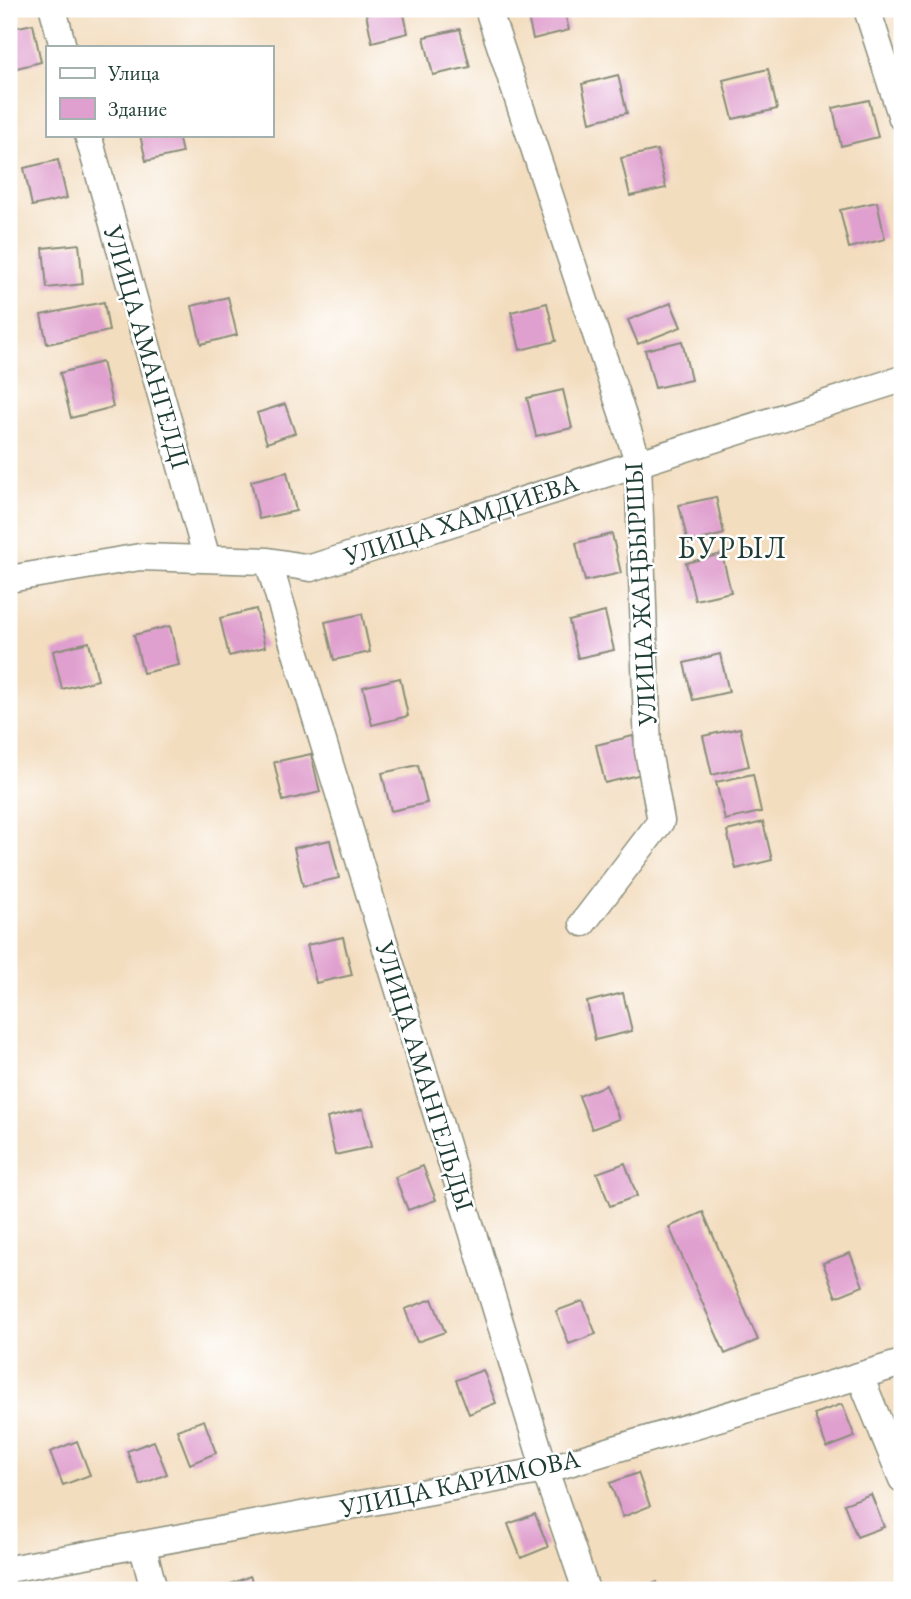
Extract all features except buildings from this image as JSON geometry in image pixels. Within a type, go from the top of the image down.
[{"type":"street","points":[[53,9],[64,46]]},
{"type":"street","name":"УЛИЦА ЖАҢБЫРШЫ","points":[[488,9],[638,461],[648,751],[661,821],[583,923]]},
{"type":"street","points":[[867,9],[902,118]]},
{"type":"street","name":"УЛИЦА АМАНГЕЛДІ","points":[[88,136],[207,559]]},
{"type":"street","name":"УЛИЦА ХАМДИЕВА","points":[[9,579],[140,557],[268,561],[312,568],[638,461],[902,379]]},
{"type":"street","name":"УЛИЦА АМАНГЕЛЬДЫ","points":[[268,561],[545,1470],[586,1590]]},
{"type":"street","name":"УЛИЦА КАРИМОВА","points":[[9,1569],[545,1470],[902,1363]]},
{"type":"street","points":[[860,1376],[902,1479]]},
{"type":"street","points":[[142,1544],[154,1590]]},
{"type":"district","name":"БУРЫЛ","points":[[733,547]]}]
